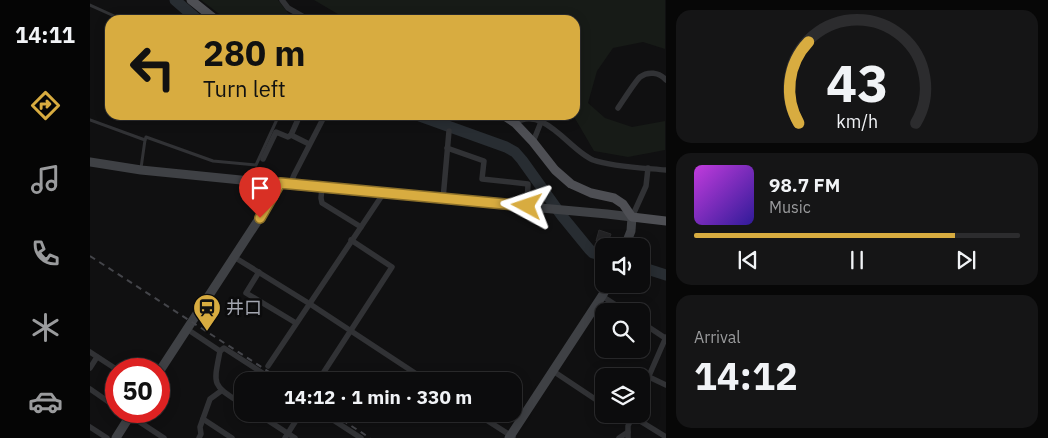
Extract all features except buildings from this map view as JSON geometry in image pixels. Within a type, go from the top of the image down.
[{"type":"main road","points":[[191,0],[210,15]]},
{"type":"main road","points":[[511,120],[533,142],[554,170],[571,184],[614,198],[623,204],[632,218],[629,238]]},
{"type":"main road","points":[[90,162],[141,170],[666,221]]},
{"type":"main road","points":[[168,358],[268,205],[280,183]]},
{"type":"main road","points":[[511,437],[604,293]]},
{"type":"main road","points":[[116,438],[124,423]]},
{"type":"street","points":[[282,0],[288,8],[300,15]]},
{"type":"street","points":[[618,108],[640,77],[655,73],[666,80]]},
{"type":"street","points":[[291,135],[298,120]]},
{"type":"street","points":[[290,184],[322,120]]},
{"type":"street","points":[[515,123],[520,120]]},
{"type":"street","points":[[536,120],[558,132],[573,147],[594,160],[616,165],[666,170]]},
{"type":"street","points":[[533,142],[541,122]]},
{"type":"street","points":[[443,199],[449,131]]},
{"type":"street","points":[[263,159],[276,132],[288,137],[291,135],[309,144]]},
{"type":"street","points":[[447,148],[484,161],[482,180],[528,184],[527,206]]},
{"type":"street","points":[[632,218],[646,186],[648,168]]},
{"type":"street","points":[[322,188],[322,203],[360,227]]},
{"type":"street","points":[[268,366],[383,194]]},
{"type":"street","points":[[324,372],[392,267],[351,240]]},
{"type":"street","points":[[234,257],[310,304],[413,372]]},
{"type":"street","points":[[259,272],[246,292],[296,324]]},
{"type":"street","points":[[602,296],[613,303]]},
{"type":"street","points":[[650,328],[665,337],[650,374]]},
{"type":"street","points":[[187,329],[220,351]]},
{"type":"street","points":[[220,351],[224,348],[260,372]]},
{"type":"street","points":[[220,351],[215,377],[216,384],[221,391],[234,399]]},
{"type":"street","points":[[90,352],[105,362]]},
{"type":"street","points":[[90,368],[97,357]]},
{"type":"street","points":[[553,371],[595,399]]},
{"type":"street","points":[[650,377],[666,385]]},
{"type":"street","points":[[90,388],[105,399]]},
{"type":"street","points":[[199,438],[201,434],[200,427],[210,399],[221,391]]},
{"type":"street","points":[[203,419],[232,438]]},
{"type":"street","points":[[268,422],[286,436],[295,438]]},
{"type":"street","points":[[286,436],[295,422]]},
{"type":"street","points":[[336,422],[361,438]]},
{"type":"street","points":[[489,422],[511,437]]},
{"type":"street","points":[[143,423],[164,438]]},
{"type":"street","points":[[642,423],[666,437]]},
{"type":"street","points":[[90,427],[107,438]]},
{"type":"street","points":[[619,438],[628,435]]},
{"type":"lane","points":[[90,5],[112,15]]},
{"type":"lane","points":[[90,120],[145,140],[146,137],[213,161],[256,165],[277,120]]},
{"type":"lane","points":[[141,170],[145,140]]},
{"type":"shaded area","points":[[201,0],[278,0],[291,15],[220,15]]},
{"type":"shaded area","points":[[314,0],[665,0],[665,49],[643,42],[613,48],[597,71],[588,103],[605,118],[632,127],[665,121],[665,150],[628,157],[594,151],[576,120],[580,120],[580,15],[340,15]]},
{"type":"waterway","points":[[175,0],[192,15]]},
{"type":"waterway","points":[[431,120],[515,152],[562,216],[589,249],[595,254]]},
{"type":"waterway","points":[[650,270],[666,275]]},
{"type":"railway","points":[[90,256],[269,372]]},
{"type":"railway","points":[[345,422],[370,438]]},
{"type":"place","name":"井口","points":[[207,332]]},
{"type":"route","points":[[260,218],[280,183],[527,206]]}]
